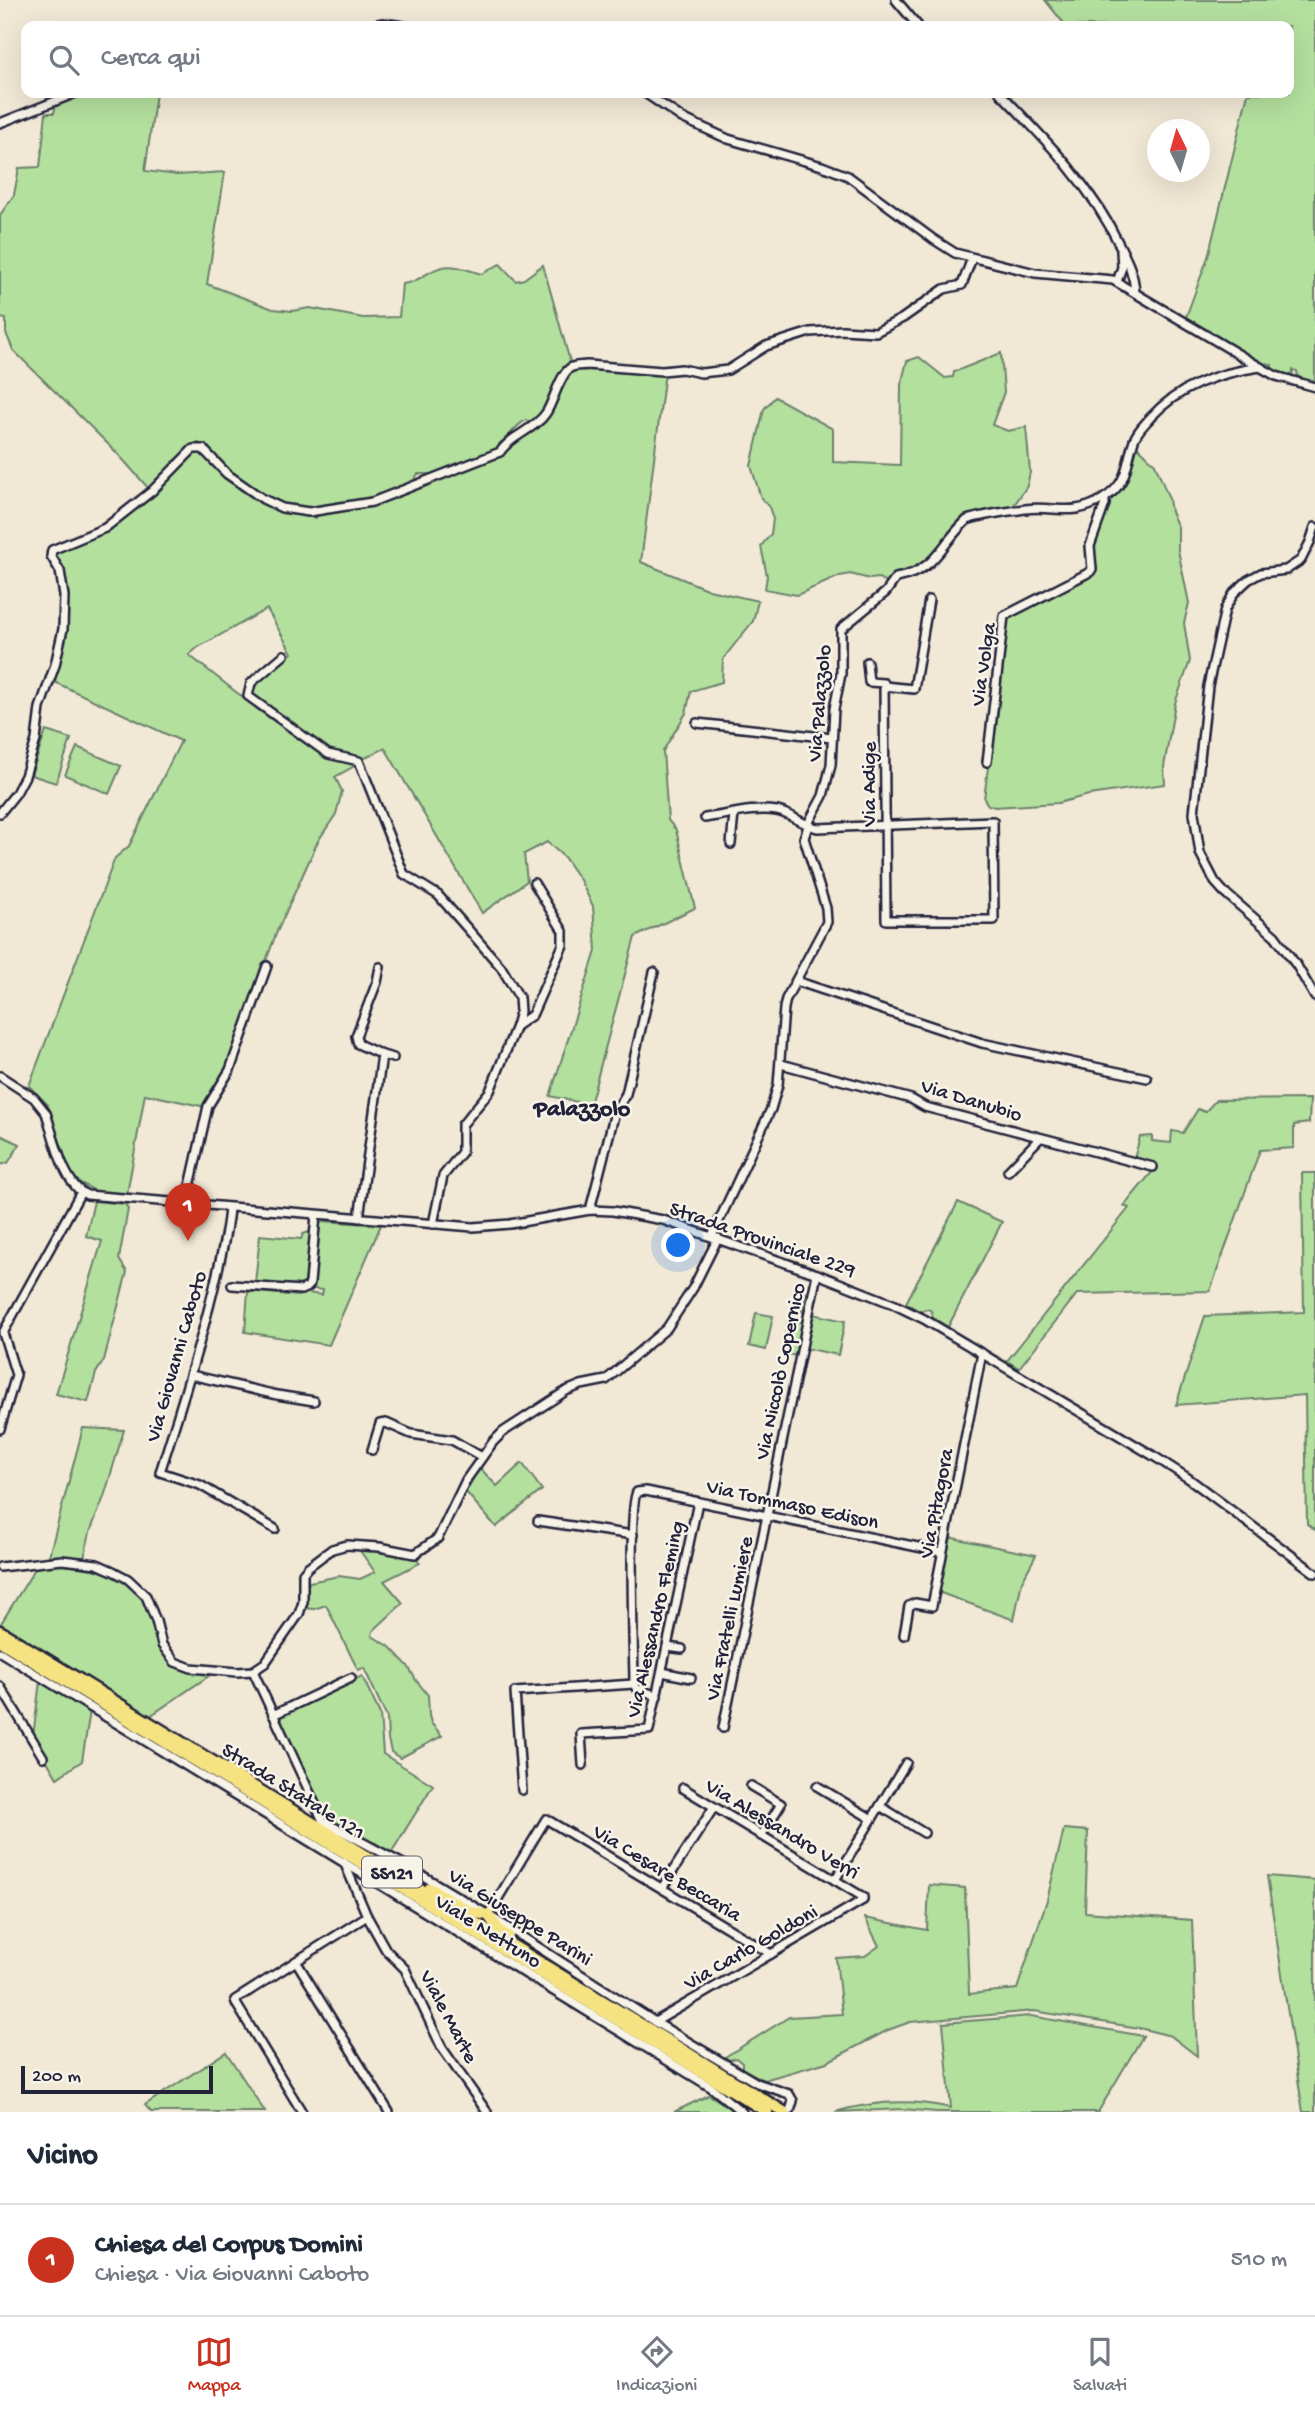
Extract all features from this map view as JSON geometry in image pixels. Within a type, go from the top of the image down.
[{"type":"main road","name":"Strada Statale 121","points":[[0,1631],[784,2112]]},
{"type":"main road","name":"Strada Statale 121","points":[[0,1640],[767,2112]]},
{"type":"main road","points":[[386,1868],[405,1874],[471,1912],[488,1915],[500,1931],[533,1953],[546,1966]]},
{"type":"street","points":[[896,0],[914,21]]},
{"type":"street","points":[[0,123],[63,98]]},
{"type":"street","points":[[653,98],[682,118],[728,139],[810,162],[848,176],[947,249],[1035,273],[1094,277],[1117,282],[1260,368],[1276,376],[1315,387]]},
{"type":"street","points":[[1004,98],[1064,159],[1115,233],[1133,273],[1135,292]]},
{"type":"street","points":[[1117,282],[1122,267],[1121,247]]},
{"type":"street","points":[[0,813],[25,776],[36,740],[40,708],[55,665],[63,629],[64,596],[60,572],[51,556],[52,550],[105,528],[152,491],[193,449],[203,449],[240,483],[282,508],[309,512],[372,502],[500,452],[505,443],[533,426],[545,415],[567,371],[575,366],[715,372],[728,370],[766,346],[810,332],[876,332],[904,318],[944,289],[962,285],[972,257]]},
{"type":"street","points":[[1105,498],[1120,486],[1124,478],[1138,431],[1171,398],[1180,391],[1227,372],[1260,368]]},
{"type":"street","name":"Via Palazzolo","points":[[807,826],[827,786],[831,765],[834,709],[841,674],[843,642],[840,632],[886,592],[896,578],[912,576],[936,559],[967,520],[1026,509],[1077,510],[1087,508],[1105,498]]},
{"type":"street","name":"Via Volga","points":[[987,762],[1004,616],[1090,572],[1090,546],[1105,498]]},
{"type":"street","points":[[1315,527],[1301,560],[1286,569],[1261,573],[1248,580],[1234,593],[1225,609],[1208,686],[1194,813],[1200,853],[1215,882],[1275,936],[1315,997]]},
{"type":"street","points":[[867,662],[869,682],[884,683],[884,687],[914,689],[929,600]]},
{"type":"street","points":[[284,655],[251,682],[248,696],[328,754],[359,761],[404,874],[438,895],[501,967],[519,997],[520,1012],[516,1026],[490,1091],[462,1125],[462,1152],[443,1176],[433,1224]]},
{"type":"street","name":"Via Adige","points":[[884,687],[886,920],[994,920],[993,821],[886,825]]},
{"type":"street","points":[[697,723],[832,738]]},
{"type":"street","points":[[705,818],[777,811],[790,815],[807,826],[818,828],[886,825]]},
{"type":"street","points":[[732,844],[734,814]]},
{"type":"street","points":[[0,1567],[62,1560],[97,1564],[138,1587],[146,1596],[162,1645],[175,1662],[191,1668],[253,1671],[265,1663],[295,1623],[303,1602],[303,1573],[308,1567],[340,1546],[379,1547],[410,1554],[421,1552],[442,1532],[466,1479],[493,1442],[515,1423],[566,1391],[606,1380],[667,1328],[693,1287],[771,1109],[781,1064],[784,1008],[827,922],[826,908],[804,845],[807,826]]},
{"type":"street","points":[[516,1026],[532,1016],[564,940],[563,931],[534,883]]},
{"type":"street","points":[[186,1204],[208,1106],[230,1070],[267,965]]},
{"type":"street","points":[[380,967],[356,1041],[393,1058]]},
{"type":"street","points":[[590,1210],[615,1112],[626,1094],[654,972]]},
{"type":"street","points":[[796,981],[982,1043],[1147,1079]]},
{"type":"street","points":[[359,1218],[382,1055]]},
{"type":"street","name":"Via Danubio","points":[[781,1064],[911,1099],[925,1107],[1153,1167]]},
{"type":"street","points":[[0,1076],[41,1104],[66,1171],[80,1192],[1,1334],[16,1375],[0,1429]]},
{"type":"street","points":[[1008,1171],[1040,1138]]},
{"type":"street","name":"Strada Provinciale 229","points":[[80,1192],[92,1196],[433,1224],[491,1226],[590,1210],[613,1211],[663,1220],[817,1274],[909,1311],[1161,1460],[1315,1573]]},
{"type":"street","name":"Via Giovanni Caboto","points":[[229,1208],[228,1229],[191,1375],[160,1472],[200,1485],[275,1529]]},
{"type":"street","points":[[232,1285],[301,1290],[307,1287],[310,1283],[316,1215]]},
{"type":"street","name":"Via Niccolò Copernico","points":[[768,1516],[817,1274]]},
{"type":"street","name":"Via Pitagora","points":[[904,1635],[909,1606],[915,1603],[932,1606],[982,1353]]},
{"type":"street","points":[[191,1375],[314,1401]]},
{"type":"street","points":[[372,1450],[380,1424],[386,1423],[411,1434],[452,1440],[482,1457]]},
{"type":"street","name":"Via Tommaso Edison","points":[[633,1535],[634,1499],[637,1492],[646,1491],[943,1552]]},
{"type":"street","name":"Via Alessandro Fleming","points":[[583,1765],[581,1734],[649,1730],[698,1502]]},
{"type":"street","name":"Via Fratelli Lumiere","points":[[723,1728],[768,1516]]},
{"type":"street","points":[[538,1521],[633,1535],[634,1684],[636,1688],[657,1696]]},
{"type":"street","points":[[667,1647],[682,1650]]},
{"type":"street","name":"Viale Nettuno","points":[[0,1652],[712,2088],[742,2112]]},
{"type":"street","name":"Via Giuseppe Parini","points":[[253,1671],[323,1821],[405,1865],[488,1915],[655,2022],[757,2083],[789,2094],[793,2102],[790,2111]]},
{"type":"street","points":[[662,1672],[691,1678]]},
{"type":"street","points":[[273,1715],[351,1678]]},
{"type":"street","points":[[522,1790],[514,1692],[634,1684]]},
{"type":"street","points":[[0,1686],[43,1757]]},
{"type":"street","points":[[835,1880],[906,1763]]},
{"type":"street","points":[[751,1786],[781,1804],[761,1836]]},
{"type":"street","points":[[817,1786],[872,1819]]},
{"type":"street","name":"Via Alessandro Verri","points":[[683,1788],[863,1897],[863,1900]]},
{"type":"street","points":[[880,1806],[924,1833]]},
{"type":"street","points":[[662,1888],[714,1807]]},
{"type":"street","name":"Via Cesare Beccaria","points":[[488,1915],[546,1819],[771,1954]]},
{"type":"street","name":"Viale Marte","points":[[344,1861],[367,1916],[386,1950],[408,1973],[442,2048],[487,2112]]},
{"type":"street","name":"Via Carlo Goldoni","points":[[655,2022],[863,1900]]},
{"type":"street","points":[[302,2112],[235,2000],[367,1916]]},
{"type":"street","points":[[296,1961],[388,2112]]},
{"type":"green space","points":[[1045,0],[1315,0],[1315,382],[1298,378],[1297,371],[1293,370],[1292,376],[1271,369],[1272,365],[1265,365],[1186,317],[1208,257],[1247,98],[1294,98],[1294,21],[1062,21]]},
{"type":"green space","points":[[73,98],[155,98],[145,171],[177,175],[225,172],[207,284],[273,309],[292,311],[310,308],[363,318],[399,317],[402,284],[437,269],[452,266],[482,274],[500,264],[516,281],[524,279],[543,265],[571,365],[558,380],[542,413],[531,424],[526,420],[519,424],[499,444],[499,450],[434,474],[418,474],[411,484],[370,499],[313,509],[283,505],[270,500],[228,472],[199,443],[193,444],[149,489],[118,454],[13,350],[6,333],[6,319],[0,318],[0,215],[14,195],[19,168],[40,167],[46,113],[54,113],[56,105]]},
{"type":"green space","points":[[1001,353],[1004,392],[992,425],[1008,431],[1026,427],[1030,472],[1027,486],[1012,508],[967,517],[933,559],[888,584],[879,578],[870,579],[850,574],[797,595],[765,589],[767,576],[761,546],[771,534],[773,519],[769,507],[761,498],[751,466],[764,409],[775,397],[833,429],[833,462],[900,465],[901,385],[907,361],[919,357],[945,378],[953,377],[954,372]]},
{"type":"green space","points":[[572,369],[665,372],[641,562],[709,590],[758,601],[753,621],[723,659],[722,682],[691,691],[686,713],[663,751],[668,820],[676,830],[695,908],[635,937],[590,1105],[550,1096],[596,951],[593,906],[580,880],[564,857],[547,842],[524,854],[527,881],[482,913],[385,748],[363,759],[332,752],[252,697],[250,694],[253,686],[292,653],[267,609],[189,655],[316,749],[358,764],[335,777],[342,791],[336,814],[318,841],[276,934],[228,1064],[206,1107],[145,1094],[127,1194],[125,1196],[97,1192],[77,1181],[69,1168],[47,1104],[29,1086],[115,858],[129,846],[181,741],[52,681],[65,615],[53,552],[106,530],[194,451],[201,451],[253,497],[272,507],[310,515],[312,518],[316,518],[319,513],[340,510],[453,474],[504,454],[505,447],[534,430],[548,417]]},
{"type":"green space","points":[[1136,445],[1155,464],[1169,499],[1178,527],[1178,550],[1189,603],[1184,623],[1190,661],[1175,703],[1164,767],[1165,784],[1089,795],[1058,803],[995,807],[988,805],[984,799],[1007,618],[1092,575],[1093,546],[1109,498],[1126,482]]},
{"type":"green space","points":[[46,731],[71,739],[56,783],[31,775]]},
{"type":"green space","points":[[77,747],[121,766],[109,794],[65,775]]},
{"type":"green space","points":[[1310,1099],[1309,1123],[1294,1125],[1294,1148],[1260,1150],[1210,1291],[1077,1294],[1019,1368],[1007,1361],[1129,1208],[1124,1206],[1157,1166],[1134,1159],[1140,1137],[1152,1136],[1152,1141],[1171,1143],[1172,1131],[1183,1133],[1198,1109],[1205,1112],[1216,1100]]},
{"type":"green space","points":[[0,1135],[20,1144],[8,1163],[0,1165]]},
{"type":"green space","points":[[1302,1173],[1315,1173],[1315,1530],[1307,1524],[1305,1395],[1176,1405],[1205,1316],[1304,1312]]},
{"type":"green space","points":[[94,1201],[125,1204],[128,1209],[119,1259],[127,1272],[104,1360],[96,1373],[88,1402],[56,1394],[102,1241],[86,1236]]},
{"type":"green space","points":[[958,1202],[1002,1222],[948,1327],[933,1318],[928,1309],[919,1311],[906,1303]]},
{"type":"green space","points":[[322,1221],[381,1225],[329,1345],[245,1332],[248,1291],[298,1296],[307,1293],[322,1295],[323,1290],[314,1289]]},
{"type":"green space","points":[[312,1231],[305,1283],[255,1283],[260,1235],[301,1239],[303,1234]]},
{"type":"green space","points":[[795,1291],[806,1293],[802,1312],[792,1310]]},
{"type":"green space","points":[[756,1313],[773,1316],[766,1350],[749,1346]]},
{"type":"green space","points":[[812,1314],[845,1321],[838,1355],[805,1348]]},
{"type":"green space","points":[[788,1319],[803,1322],[797,1356],[782,1353]]},
{"type":"green space","points":[[83,1428],[124,1430],[84,1558],[49,1556]]},
{"type":"green space","points":[[522,1463],[542,1490],[496,1527],[466,1492],[479,1467],[497,1486]]},
{"type":"green space","points":[[948,1537],[1036,1555],[1022,1581],[1014,1620],[938,1592]]},
{"type":"green space","points":[[358,1548],[415,1556],[420,1563],[384,1581],[403,1603],[373,1631],[372,1636],[389,1646],[408,1666],[428,1695],[431,1723],[442,1736],[400,1758],[391,1752],[387,1718],[364,1668],[358,1670],[326,1605],[314,1609],[304,1608],[310,1582],[339,1576],[360,1579],[375,1572]]},
{"type":"green space","points":[[36,1567],[84,1567],[126,1582],[142,1597],[168,1658],[191,1670],[213,1673],[150,1716],[0,1625]]},
{"type":"green space","points":[[362,1676],[380,1714],[383,1754],[433,1785],[391,1853],[326,1820],[277,1717]]},
{"type":"green space","points":[[40,1681],[90,1711],[82,1761],[57,1778],[33,1737]]},
{"type":"green space","points":[[1064,1829],[1088,1831],[1085,1912],[1192,1920],[1197,2056],[1171,2036],[1139,2028],[1034,2011],[910,2022],[888,2030],[827,2062],[764,2080],[742,2069],[742,2063],[736,2058],[729,2060],[725,2057],[789,2017],[842,2014],[836,1958],[865,1956],[879,1946],[865,1918],[927,1930],[929,1885],[965,1888],[969,1994],[1017,1989],[1047,1900]]},
{"type":"green space","points":[[1267,1876],[1315,1880],[1315,2112],[1303,2112]]},
{"type":"green space","points":[[1031,2016],[1143,2036],[1098,2112],[936,2112],[903,2109],[835,2112],[893,2102],[951,2108],[943,2023]]},
{"type":"green space","points":[[226,2052],[265,2112],[151,2112],[145,2105]]},
{"type":"green space","points":[[709,2095],[737,2112],[674,2112]]},
{"type":"place","name":"Chiesa del Corpus Domini","points":[[188,1241]]},
{"type":"district","name":"Palazzolo","points":[[582,1107]]}]
